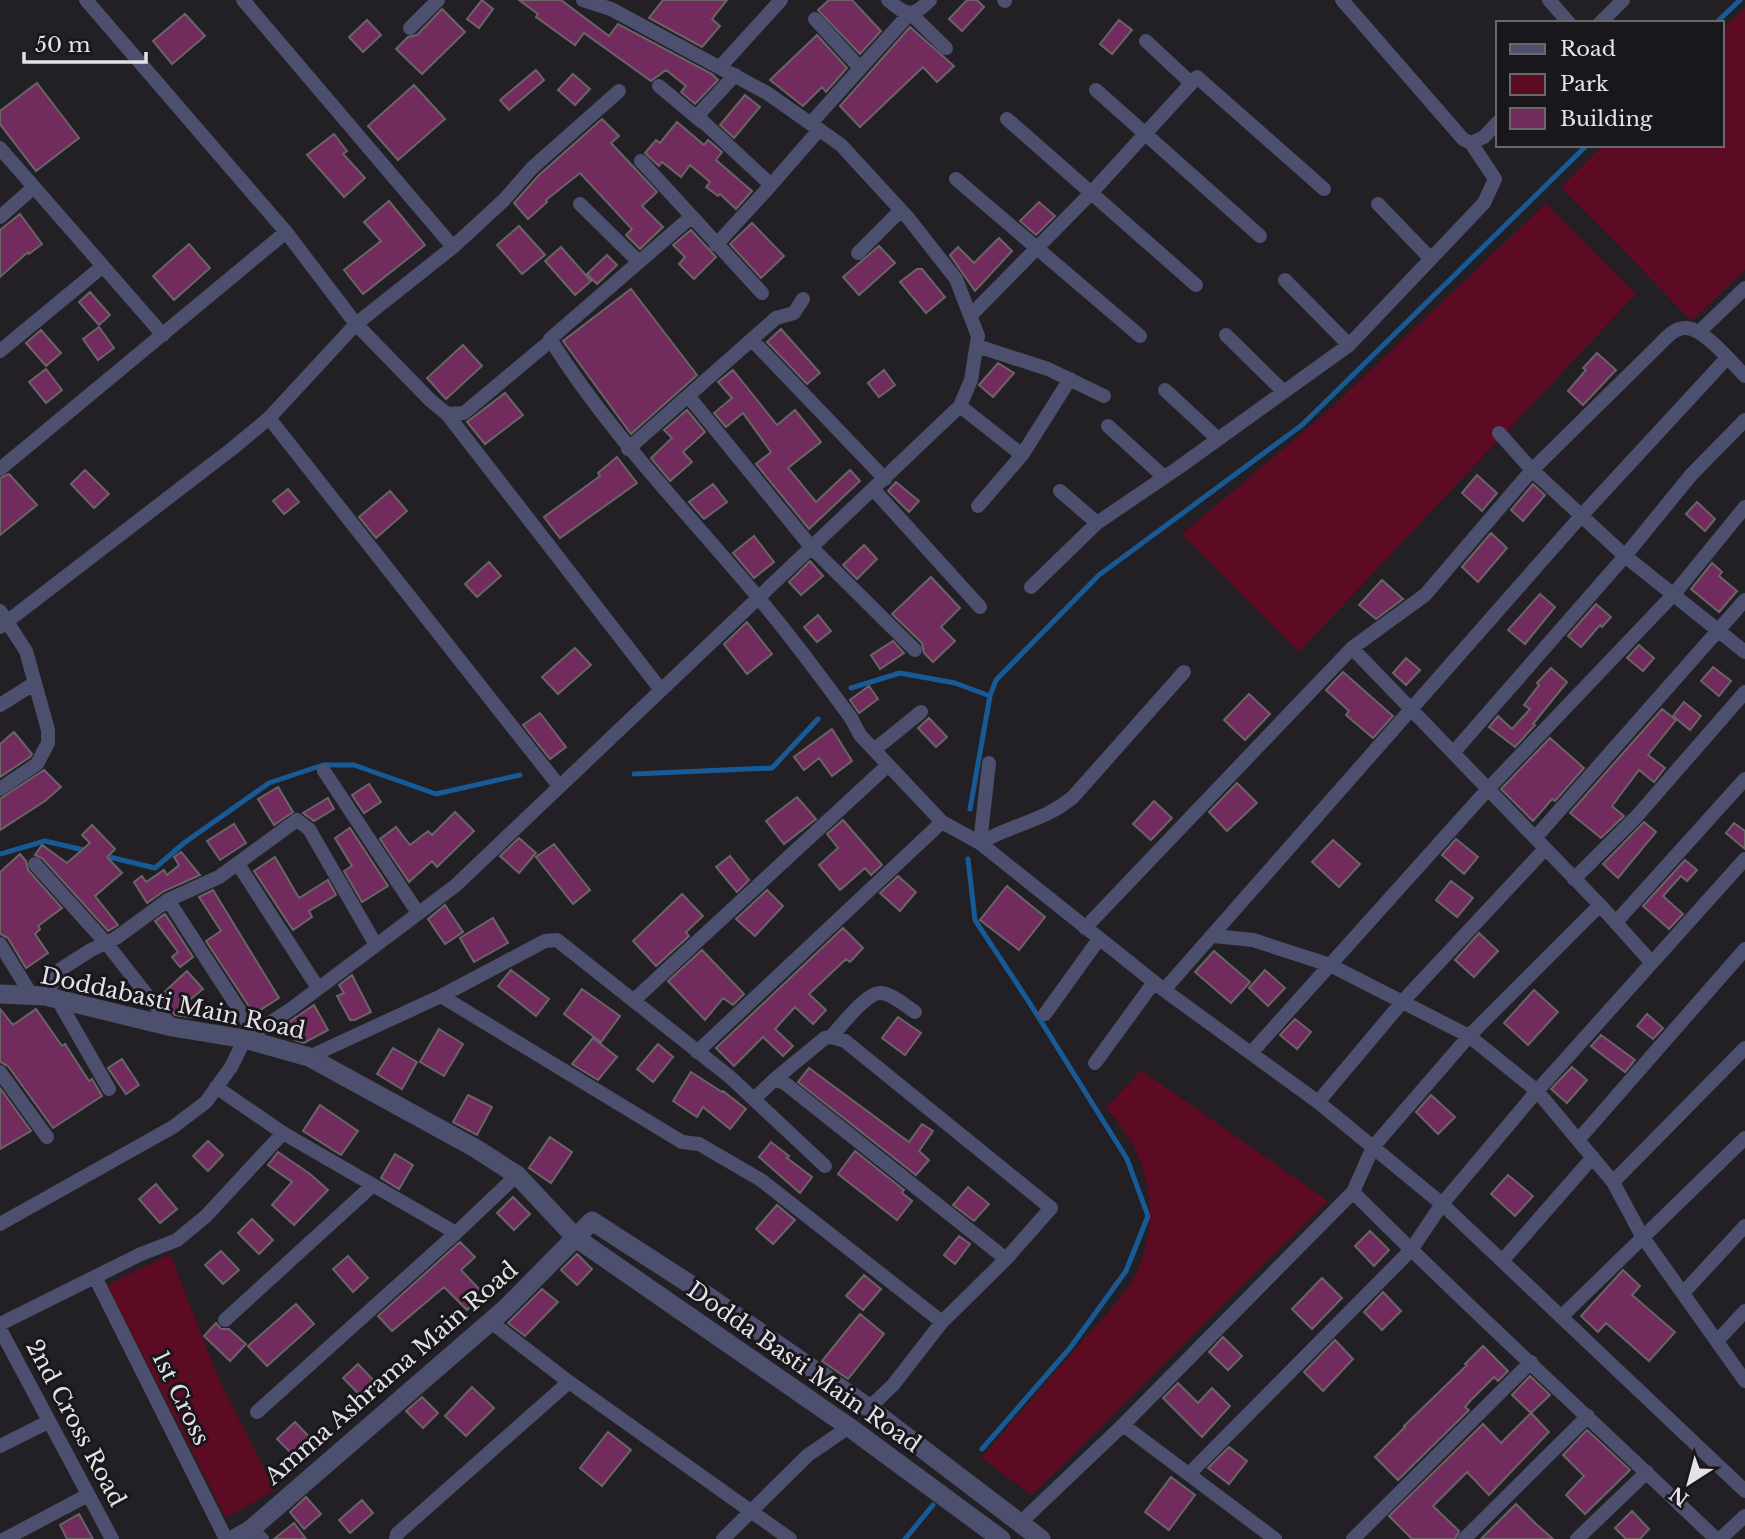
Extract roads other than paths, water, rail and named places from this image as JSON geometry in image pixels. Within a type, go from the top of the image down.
[{"type":"street","points":[[86,0],[286,232],[356,324],[447,414],[661,690]]},
{"type":"street","points":[[243,0],[453,247]]},
{"type":"street","points":[[410,28],[438,0]]},
{"type":"street","points":[[0,1224],[173,1128],[206,1102],[250,1037],[455,886],[960,406],[971,380],[978,336],[956,279],[901,210],[841,145],[768,93],[614,5],[583,0]]},
{"type":"street","points":[[720,67],[781,0]]},
{"type":"street","points":[[888,0],[902,12],[910,13],[919,11],[930,0]]},
{"type":"street","points":[[1031,587],[1097,523],[1349,345],[1483,203],[1495,179],[1471,143],[1458,133],[1342,0]]},
{"type":"street","points":[[1549,0],[1567,21]]},
{"type":"street","points":[[1602,21],[1623,0]]},
{"type":"street","points":[[910,13],[946,48]]},
{"type":"street","points":[[716,245],[771,185],[860,68],[910,13]]},
{"type":"street","points":[[815,19],[860,68]]},
{"type":"street","points":[[1146,41],[1191,83]]},
{"type":"street","points":[[702,122],[697,116],[735,75]]},
{"type":"street","points":[[970,316],[1092,192],[1197,77],[1324,189]]},
{"type":"street","points":[[659,86],[771,185]]},
{"type":"street","points":[[1096,90],[1260,236]]},
{"type":"street","points":[[0,789],[37,764],[48,743],[48,730],[26,651],[3,620],[269,418],[356,324],[453,247],[504,200],[532,168],[620,91]]},
{"type":"street","points":[[1007,119],[1196,285]]},
{"type":"street","points":[[1471,143],[1483,137],[1496,124]]},
{"type":"street","points":[[0,148],[163,335]]},
{"type":"street","points":[[641,161],[762,293]]},
{"type":"street","points":[[956,179],[1140,336]]},
{"type":"street","points":[[0,217],[34,187]]},
{"type":"street","points":[[580,204],[639,262]]},
{"type":"street","points":[[1378,204],[1431,259]]},
{"type":"street","points":[[858,253],[901,210]]},
{"type":"street","points":[[447,414],[464,413],[691,217]]},
{"type":"street","points":[[0,469],[286,232]]},
{"type":"street","points":[[0,351],[103,266]]},
{"type":"street","points":[[1285,280],[1349,345]]},
{"type":"street","points":[[1700,331],[1745,288]]},
{"type":"street","points":[[628,449],[776,318],[794,313],[803,299]]},
{"type":"street","points":[[1085,928],[1352,648],[1425,595],[1532,470],[1673,332],[1685,328],[1700,331],[1745,376]]},
{"type":"street","points":[[1226,335],[1284,392]]},
{"type":"street","points":[[550,339],[580,387],[628,449],[758,597],[844,708],[860,735],[942,822],[980,843],[1159,986],[1318,1102],[1373,1147],[1442,1205],[1745,1491]]},
{"type":"street","points":[[752,340],[885,479]]},
{"type":"street","points":[[977,346],[1048,369],[1104,396]]},
{"type":"street","points":[[1095,1063],[1159,986],[1214,936],[1582,515],[1727,358]]},
{"type":"street","points":[[978,506],[1022,455],[1070,379]]},
{"type":"street","points":[[1166,390],[1218,439]]},
{"type":"street","points":[[689,397],[812,548],[915,650]]},
{"type":"street","points":[[960,406],[1022,455]]},
{"type":"street","points":[[269,418],[559,786]]},
{"type":"street","points":[[1453,753],[1625,556],[1691,475],[1745,420]]},
{"type":"street","points":[[1108,426],[1164,478]]},
{"type":"street","points":[[1499,433],[1532,470],[1625,556],[1745,652]]},
{"type":"street","points":[[874,490],[980,607]]},
{"type":"street","points":[[1060,491],[1097,523]]},
{"type":"street","points":[[1251,1053],[1488,789],[1674,594],[1745,507]]},
{"type":"street","points":[[1318,1102],[1745,600]]},
{"type":"street","points":[[1352,648],[1653,963]]},
{"type":"street","points":[[980,843],[997,833],[1029,823],[1059,808],[1073,797],[1184,673]]},
{"type":"street","points":[[0,705],[35,683]]},
{"type":"street","points":[[1574,879],[1637,816],[1745,692]]},
{"type":"street","points":[[874,750],[921,712]]},
{"type":"street","points":[[980,843],[989,763]]},
{"type":"street","points":[[634,1000],[888,765]]},
{"type":"street","points":[[324,771],[418,913]]},
{"type":"street","points":[[1616,922],[1745,779]]},
{"type":"street","points":[[45,997],[61,969],[91,950],[107,944],[168,900],[219,877],[297,820],[309,829],[376,945]]},
{"type":"street","points":[[697,1052],[942,822]]},
{"type":"street","points":[[1189,1474],[1411,1250],[1442,1205],[1537,1091],[1745,859]]},
{"type":"street","points":[[35,864],[107,944],[172,1027]]},
{"type":"street","points":[[238,864],[318,988]]},
{"type":"street","points":[[168,900],[250,1037]]},
{"type":"street","points":[[1040,1538],[1021,1522],[1123,1424],[1353,1192],[1373,1147],[1469,1036],[1600,905]]},
{"type":"street","points":[[1214,936],[1252,940],[1329,965],[1469,1036],[1537,1091],[1613,1182],[1642,1236],[1745,1381]]},
{"type":"street","points":[[1045,1013],[1099,939]]},
{"type":"street","points":[[309,1056],[441,996],[545,941],[557,940],[754,1099],[825,1166]]},
{"type":"street","points":[[0,944],[45,997],[109,1089]]},
{"type":"street","points":[[1579,1139],[1745,948]]},
{"type":"street","points":[[831,1037],[870,996],[879,993],[915,1012]]},
{"type":"street","name":"Doddabasti Main Road","points":[[0,995],[45,997],[172,1027],[250,1037],[309,1056],[517,1174],[544,1204]]},
{"type":"street","points":[[441,996],[682,1142],[699,1143],[761,1180],[942,1322]]},
{"type":"street","points":[[754,1099],[825,1038],[845,1041],[1051,1208],[1006,1259],[942,1322],[893,1385],[869,1408]]},
{"type":"street","points":[[1613,1182],[1745,1048]]},
{"type":"street","points":[[0,1072],[47,1137]]},
{"type":"street","points":[[775,1079],[786,1084],[1006,1259]]},
{"type":"street","points":[[216,1087],[283,1133],[456,1233]]},
{"type":"street","points":[[0,1327],[141,1254],[177,1240],[206,1216],[283,1133]]},
{"type":"street","points":[[1561,1317],[1745,1138]]},
{"type":"street","points":[[1502,1261],[1593,1157]]},
{"type":"street","points":[[257,1412],[456,1233],[517,1174]]},
{"type":"street","points":[[225,1320],[373,1185]]},
{"type":"street","points":[[1353,1192],[1718,1539],[1745,1516]]},
{"type":"street","name":"Dodda Basti Main Road","points":[[544,1204],[592,1221],[699,1290],[869,1408],[1021,1522]]},
{"type":"street","name":"Dodda Basti Main Road","points":[[544,1204],[576,1238],[849,1427],[1001,1539]]},
{"type":"street","points":[[576,1238],[592,1221]]},
{"type":"street","points":[[1683,1293],[1745,1226]]},
{"type":"street","name":"Amma Ashrama Main Road","points":[[249,1536],[491,1321],[576,1238]]},
{"type":"street","name":"1st Cross","points":[[95,1277],[226,1539]]},
{"type":"street","points":[[1718,1340],[1745,1311]]},
{"type":"street","points":[[491,1321],[569,1382],[790,1539]]},
{"type":"street","name":"2nd Cross Road","points":[[0,1327],[112,1539]]},
{"type":"street","points":[[1353,1539],[1531,1362]]},
{"type":"street","points":[[396,1539],[397,1534],[569,1382]]},
{"type":"street","points":[[1464,1539],[1588,1416]]},
{"type":"street","points":[[0,1446],[48,1422]]},
{"type":"street","points":[[1123,1424],[1275,1539]]},
{"type":"street","points":[[723,1539],[808,1455],[849,1427]]},
{"type":"street","points":[[1577,1539],[1647,1472]]},
{"type":"street","points":[[5,1539],[88,1495]]},
{"type":"waterway","points":[[1718,21],[1740,0]]},
{"type":"waterway","points":[[970,809],[990,696],[996,680],[1099,575],[1302,425],[1585,147]]},
{"type":"waterway","points":[[851,688],[900,673],[955,683],[990,696]]},
{"type":"waterway","points":[[634,774],[772,768],[818,719]]},
{"type":"waterway","points":[[101,855],[155,868],[184,843],[269,783],[323,765],[354,765],[436,794],[520,775]]},
{"type":"waterway","points":[[0,854],[45,841],[88,851]]},
{"type":"waterway","points":[[968,859],[975,920],[1127,1159],[1148,1216],[1126,1271],[1070,1348],[982,1449]]},
{"type":"waterway","points":[[905,1539],[933,1505]]}]
